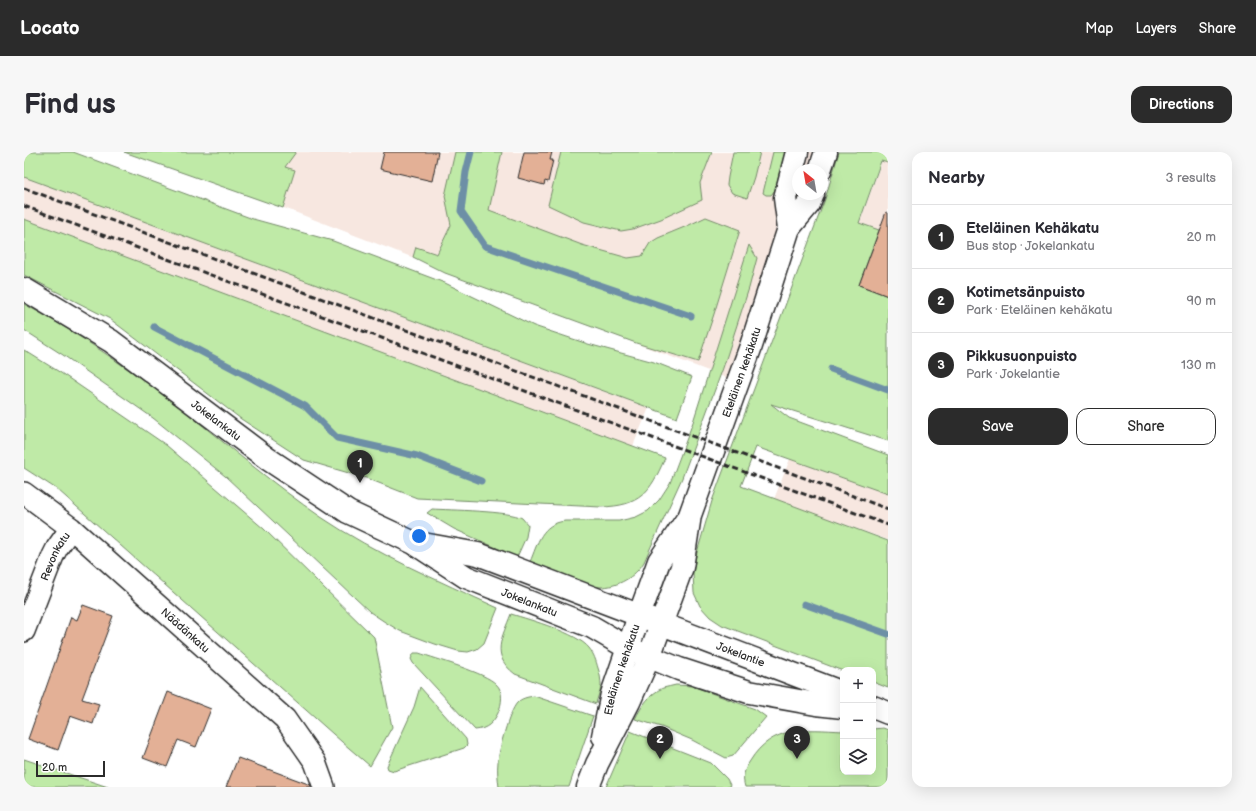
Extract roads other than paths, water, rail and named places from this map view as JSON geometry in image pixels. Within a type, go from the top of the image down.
[{"type":"street","name":"Eteläinen kehäkatu","points":[[789,228],[785,198],[797,152]]},
{"type":"street","points":[[822,164],[826,152]]},
{"type":"street","name":"Eteläinen kehäkatu","points":[[588,787],[597,764],[629,702],[649,657],[682,567],[690,515],[751,346],[789,228],[810,204],[811,200]]},
{"type":"street","name":"Jokelankatu","points":[[24,289],[111,341],[268,459],[348,512],[414,543],[466,577],[592,627],[628,648],[649,657]]},
{"type":"street","name":"Näädänkatu","points":[[24,493],[71,528],[285,719],[315,762],[324,787]]},
{"type":"street","name":"Eteläinen kehäkatu","points":[[597,764],[612,694],[659,561],[690,515]]},
{"type":"street","name":"Revonkatu","points":[[24,631],[53,556],[71,528]]},
{"type":"street","name":"Jokelankatu","points":[[414,543],[478,554],[639,616]]},
{"type":"street","name":"Jokelantie","points":[[639,616],[799,675],[840,692]]},
{"type":"street","points":[[649,657],[679,669],[749,692],[840,707]]},
{"type":"waterway","points":[[471,152],[466,172],[461,211],[485,246],[691,316]]},
{"type":"waterway","points":[[154,327],[305,406],[337,438],[417,456],[481,481]]},
{"type":"waterway","points":[[831,369],[888,390]]},
{"type":"waterway","points":[[804,604],[888,634]]},
{"type":"railway","points":[[24,188],[888,509]]},
{"type":"railway","points":[[24,206],[888,525]]},
{"type":"place","name":"Eteläinen Kehäkatu","points":[[360,483]]},
{"type":"place","name":"Kotimetsänpuisto","points":[[660,759]]},
{"type":"place","name":"Pikkusuonpuisto","points":[[797,759]]}]
